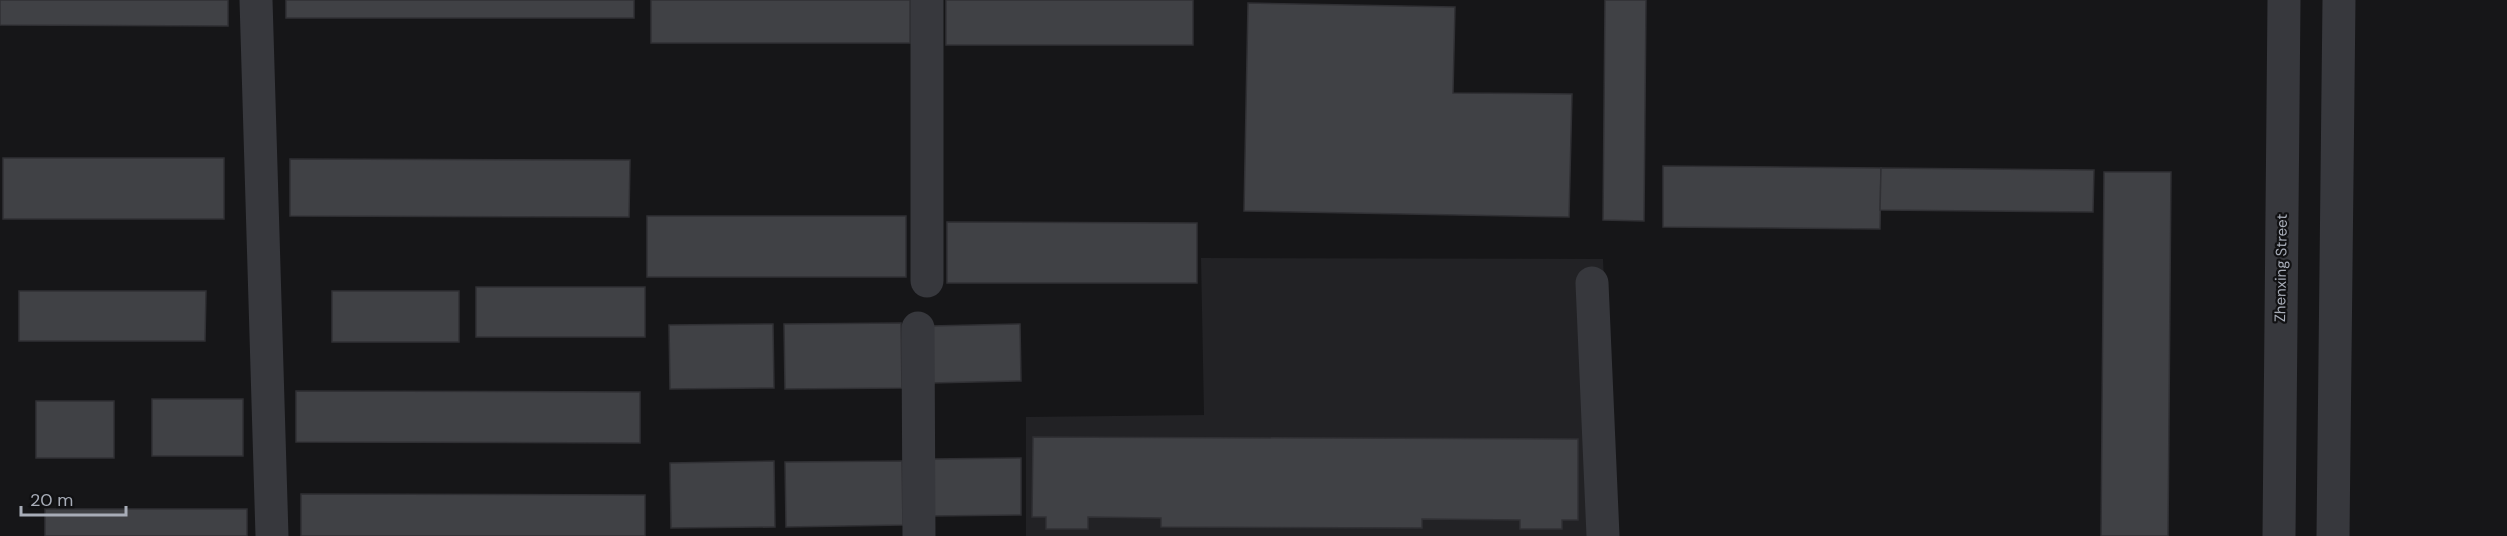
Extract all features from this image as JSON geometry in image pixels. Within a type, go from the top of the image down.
[{"type":"street","points":[[256,0],[272,536]]},
{"type":"street","points":[[927,0],[927,281]]},
{"type":"street","name":"Zhenxing Street","points":[[2279,536],[2284,0]]},
{"type":"street","points":[[2333,536],[2338,0]]},
{"type":"street","points":[[1592,283],[1603,536]]},
{"type":"street","points":[[918,328],[919,536]]},
{"type":"shaded area","points":[[1201,258],[1603,259],[1615,536],[1026,536],[1026,417],[1204,415]]},
{"type":"building","points":[[0,0],[228,0],[228,26],[0,25]]},
{"type":"building","points":[[286,0],[634,0],[634,18],[286,18]]},
{"type":"building","points":[[651,0],[910,0],[910,43],[651,43]]},
{"type":"building","points":[[946,0],[1193,0],[1193,45],[946,45]]},
{"type":"building","points":[[1605,0],[1646,0],[1644,221],[1603,220]]},
{"type":"building","points":[[1248,3],[1455,7],[1453,93],[1572,94],[1569,217],[1244,211]]},
{"type":"building","points":[[3,158],[224,158],[224,219],[3,219]]},
{"type":"building","points":[[290,159],[630,160],[629,217],[290,216]]},
{"type":"building","points":[[1663,166],[1881,168],[1880,229],[1663,227]]},
{"type":"building","points":[[1881,168],[2094,170],[2093,212],[1880,210]]},
{"type":"building","points":[[2104,172],[2171,172],[2168,536],[2101,536]]},
{"type":"building","points":[[647,216],[906,216],[906,277],[647,277]]},
{"type":"building","points":[[947,222],[1197,223],[1197,283],[947,283]]},
{"type":"building","points":[[476,287],[645,287],[645,337],[476,337]]},
{"type":"building","points":[[19,291],[206,291],[205,341],[19,341]]},
{"type":"building","points":[[332,291],[459,291],[459,342],[332,342]]},
{"type":"building","points":[[901,323],[902,388],[785,389],[784,324]]},
{"type":"building","points":[[773,324],[774,388],[670,389],[669,325]]},
{"type":"building","points":[[1020,324],[1021,381],[931,383],[930,326]]},
{"type":"building","points":[[296,391],[640,392],[640,443],[296,442]]},
{"type":"building","points":[[152,399],[243,399],[243,456],[152,456]]},
{"type":"building","points":[[36,401],[114,401],[114,458],[36,458]]},
{"type":"building","points":[[1033,437],[1578,439],[1578,520],[1562,520],[1562,529],[1520,529],[1520,520],[1422,519],[1422,528],[1161,527],[1161,518],[1088,517],[1088,529],[1046,529],[1046,517],[1032,517]]},
{"type":"building","points":[[1021,458],[1021,515],[932,516],[931,459]]},
{"type":"building","points":[[774,461],[775,527],[671,528],[670,463]]},
{"type":"building","points":[[902,461],[903,525],[786,527],[785,462]]},
{"type":"building","points":[[301,494],[645,495],[645,536],[301,536]]},
{"type":"building","points":[[45,509],[247,509],[247,536],[45,536]]}]
